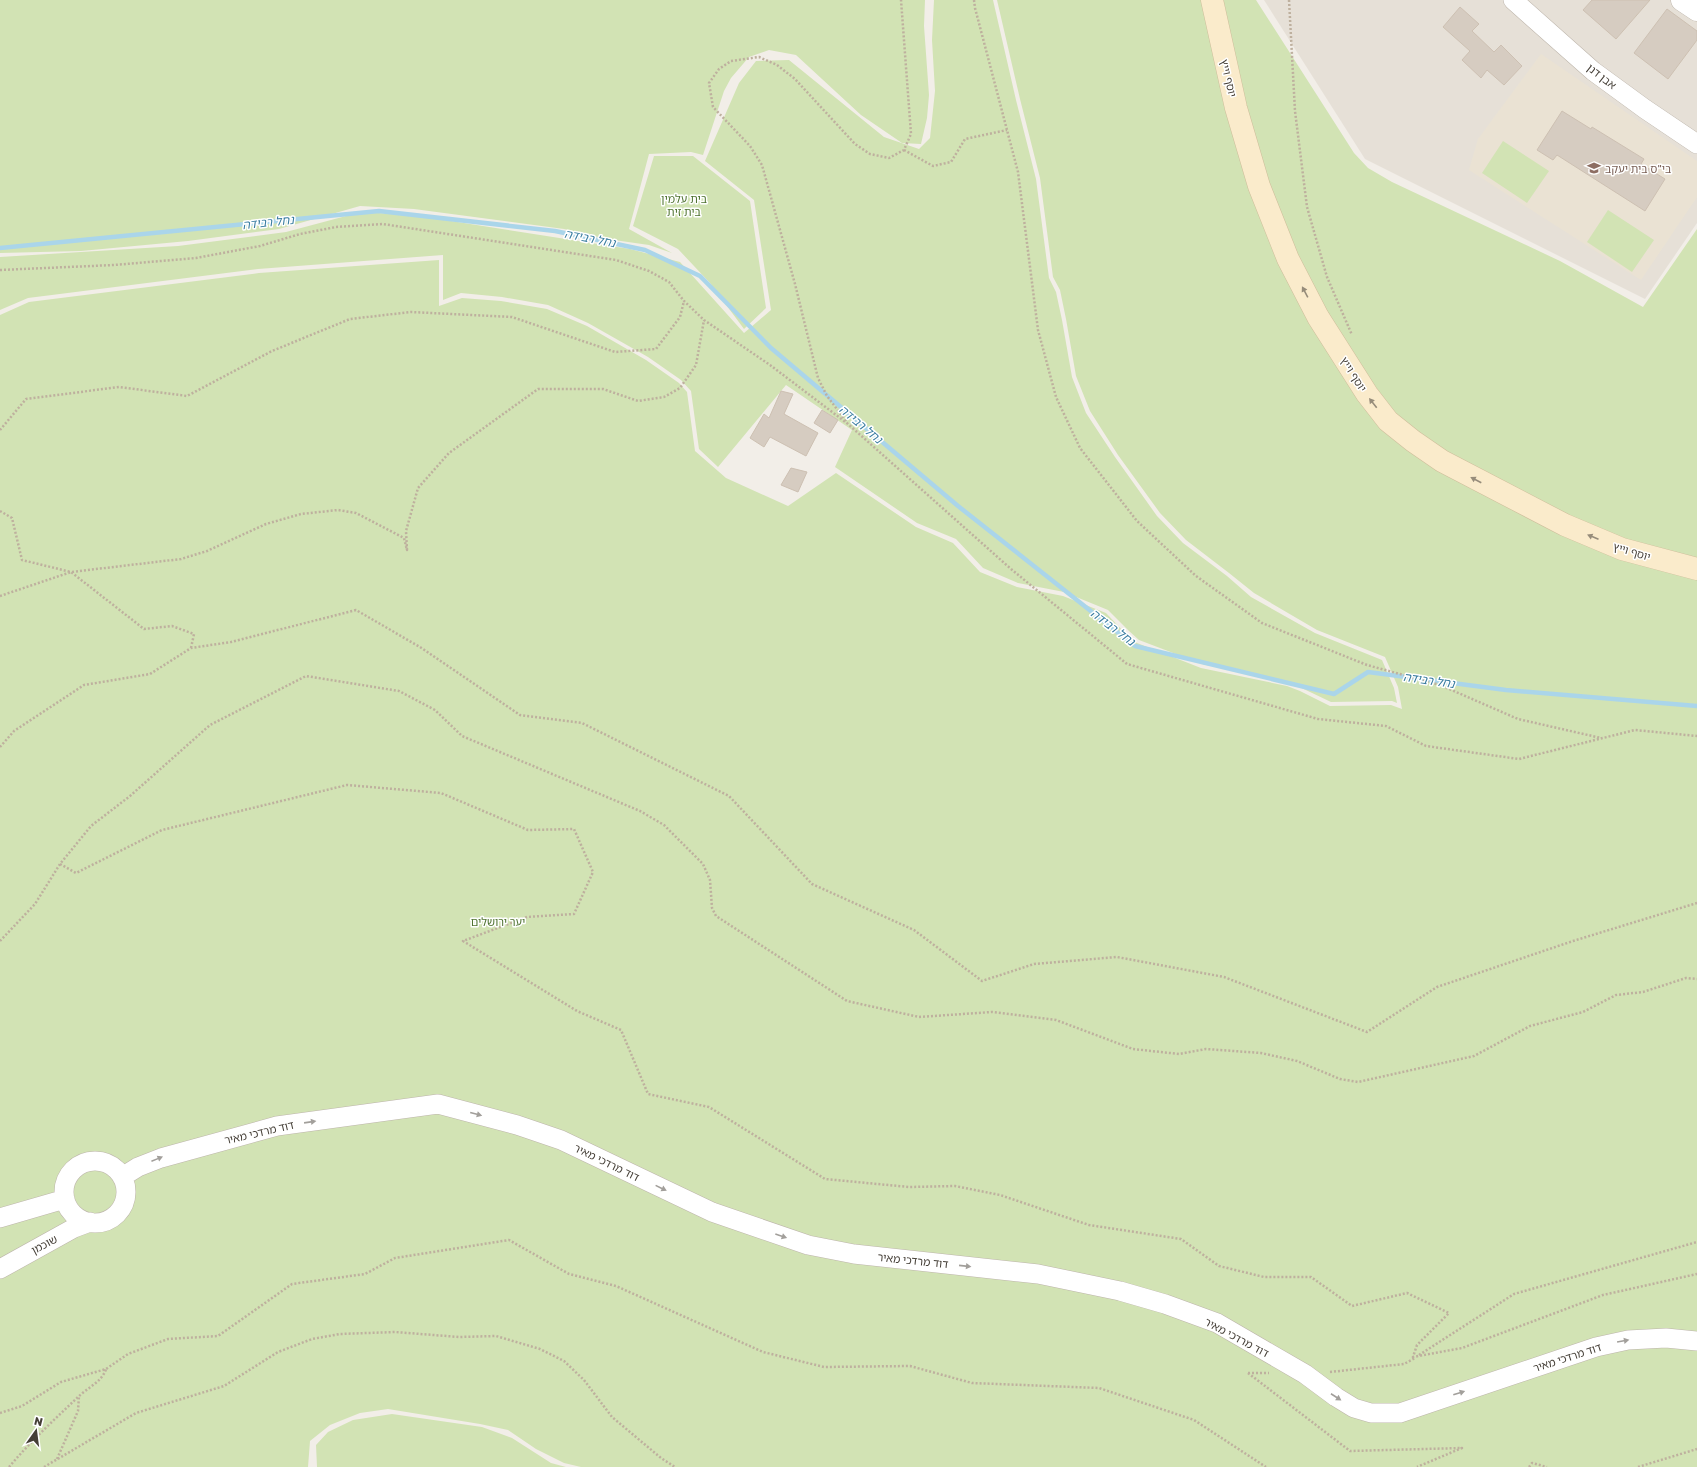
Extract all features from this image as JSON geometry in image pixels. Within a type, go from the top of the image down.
[{"type":"main road","name":"יוסף וייץ","points":[[1212,0],[1236,108],[1256,179],[1288,259],[1318,317],[1367,394],[1388,421],[1442,461],[1565,526],[1622,549],[1697,569]]},
{"type":"street","name":"אבן דנן","points":[[1513,0],[1593,71],[1645,109],[1697,144]]},
{"type":"street","points":[[1682,0],[1697,10]]},
{"type":"street","name":"דוד מרדכי מאיר","points":[[122,1177],[138,1167],[161,1158],[277,1126],[438,1104],[517,1125],[561,1140],[712,1212],[808,1245],[854,1254],[1038,1274],[1120,1291],[1165,1304],[1217,1323],[1305,1374],[1336,1397],[1354,1408],[1371,1413],[1400,1413],[1596,1347],[1628,1340],[1666,1338],[1697,1341]]},
{"type":"street","points":[[98,1161],[108,1164],[116,1169],[122,1177],[126,1191],[123,1205],[117,1213],[109,1219],[100,1222],[90,1222],[81,1219],[68,1207],[64,1189],[66,1180],[72,1171],[84,1163],[98,1161]]},
{"type":"street","points":[[0,1218],[65,1199]]},
{"type":"street","name":"שוכמן","points":[[0,1269],[74,1228],[90,1222]]},
{"type":"path","points":[[848,424],[827,396],[818,378],[795,284],[762,165],[750,146],[713,108],[709,83],[719,69],[732,60],[760,57],[777,65],[795,79],[855,144],[870,154],[889,158],[904,150],[911,134],[901,0]]},
{"type":"path","points":[[974,0],[1018,172],[1038,330],[1056,397],[1080,448],[1137,521],[1196,576],[1262,623],[1367,665],[1440,685],[1518,719],[1601,739]]},
{"type":"path","points":[[1289,0],[1294,111],[1307,207],[1327,277],[1352,332],[1354,340]]},
{"type":"path","points":[[904,150],[933,166],[951,162],[965,139],[1008,130]]},
{"type":"path","points":[[0,270],[114,265],[196,258],[260,246],[300,234],[336,227],[383,224],[616,260],[649,271],[669,282],[684,301],[704,320],[770,365],[848,424],[1011,569],[1127,664],[1318,719],[1386,726],[1426,746],[1519,759],[1635,730],[1697,736]]},
{"type":"path","points":[[0,430],[26,399],[119,387],[187,396],[272,351],[350,319],[411,312],[512,317],[615,352],[656,349],[680,317],[684,301]]},
{"type":"path","points":[[0,596],[71,572],[181,559],[207,551],[266,524],[301,514],[338,510],[356,513],[404,538],[407,550],[406,532],[418,488],[449,453],[538,389],[603,390],[638,401],[664,398],[680,388],[696,365],[704,320]]},
{"type":"path","points":[[0,511],[12,518],[22,560],[71,572],[144,629],[172,626],[194,634],[191,648]]},
{"type":"path","points":[[0,747],[14,731],[84,685],[150,674],[191,648],[231,642],[356,610],[420,647],[520,715],[582,723],[729,796],[812,884],[914,930],[982,981],[1034,964],[1117,957],[1224,977],[1367,1032],[1437,988],[1573,941],[1697,903]]},
{"type":"path","points":[[0,941],[35,904],[60,864],[91,826],[130,796],[210,725],[306,676],[399,691],[435,710],[462,736],[640,811],[664,824],[703,864],[710,880],[712,908],[716,916],[847,1001],[919,1017],[992,1012],[1056,1020],[1133,1049],[1179,1054],[1206,1049],[1261,1053],[1297,1061],[1340,1079],[1358,1082],[1474,1056],[1530,1026],[1583,1012],[1616,995],[1643,992],[1686,978],[1697,979]]},
{"type":"path","points":[[60,864],[76,873],[162,830],[347,785],[441,793],[528,830],[574,829],[593,872],[574,914],[528,917],[463,941],[577,1011],[621,1030],[648,1094],[709,1107],[825,1179],[909,1187],[955,1186],[1000,1195],[1089,1225],[1181,1239],[1219,1266],[1264,1277],[1311,1277],[1352,1306],[1407,1293],[1449,1314],[1417,1345],[1413,1357],[1416,1357]]},
{"type":"path","points":[[0,1412],[22,1406],[61,1382],[106,1369],[128,1354],[168,1339],[218,1336],[292,1284],[366,1274],[395,1258],[509,1240],[569,1274],[616,1286],[763,1352],[824,1367],[910,1366],[972,1383],[1099,1388],[1194,1420],[1266,1467]]},
{"type":"path","points":[[1305,1374],[1404,1364],[1514,1294],[1697,1242]]},
{"type":"path","points":[[1416,1357],[1462,1348],[1603,1295],[1697,1274]]},
{"type":"path","points":[[44,1467],[136,1413],[224,1386],[278,1352],[305,1341],[340,1334],[395,1332],[459,1337],[496,1336],[540,1349],[564,1362],[584,1380],[612,1417],[661,1458],[675,1467]]},
{"type":"path","points":[[10,1467],[21,1453],[79,1396],[103,1376],[106,1369]]},
{"type":"path","points":[[1248,1373],[1350,1451],[1462,1448],[1417,1467]]},
{"type":"path","points":[[56,1460],[78,1411],[79,1396]]},
{"type":"path","points":[[1638,1467],[1697,1449]]},
{"type":"path","points":[[1528,1467],[1532,1463],[1547,1467]]},
{"type":"shaded area","points":[[1264,0],[1697,0],[1697,223],[1645,299],[1365,159]]},
{"type":"shaded area","points":[[1541,54],[1697,161],[1697,197],[1641,280],[1469,170],[1478,139]]},
{"type":"green space","points":[[0,0],[925,0],[924,26],[929,95],[927,118],[921,144],[902,143],[861,115],[796,55],[769,50],[749,57],[731,78],[724,91],[703,155],[691,152],[649,154],[629,229],[672,253],[649,245],[607,239],[564,229],[414,209],[360,206],[279,229],[188,241],[81,251],[0,253]]},
{"type":"green space","points":[[934,0],[993,0],[1036,179],[1049,278],[1056,292],[1072,377],[1086,413],[1157,516],[1183,543],[1227,576],[1251,597],[1315,633],[1382,660],[1394,688],[1397,703],[1392,701],[1331,702],[1289,682],[1202,664],[1139,640],[1108,610],[1064,592],[1018,583],[983,568],[956,539],[917,523],[835,467],[852,430],[786,385],[718,467],[699,449],[691,391],[681,380],[648,357],[588,323],[548,305],[502,297],[461,293],[443,300],[443,255],[258,269],[28,298],[0,310],[0,257],[178,246],[286,232],[361,212],[413,215],[630,249],[680,262],[744,333],[771,310],[754,200],[705,161],[739,83],[756,61],[789,60],[884,137],[919,149],[930,138],[935,91],[932,40]]},
{"type":"green space","name":"יער ירושלים","points":[[997,0],[1256,0],[1354,153],[1368,168],[1392,182],[1560,261],[1643,307],[1697,229],[1697,1467],[581,1467],[564,1463],[536,1449],[508,1430],[388,1409],[360,1413],[330,1425],[310,1441],[308,1467],[0,1467],[0,315],[29,302],[259,273],[439,260],[439,306],[462,298],[501,301],[547,309],[587,326],[646,360],[679,383],[687,392],[695,451],[726,478],[788,506],[836,473],[916,527],[953,543],[980,572],[1017,587],[1063,596],[1106,613],[1137,643],[1201,668],[1287,686],[1330,706],[1391,705],[1402,709],[1398,687],[1385,657],[1317,630],[1254,593],[1186,540],[1160,513],[1118,455],[1090,411],[1076,376],[1060,290],[1053,277],[1040,178]]},
{"type":"green space","points":[[1503,141],[1549,171],[1527,203],[1482,173]]},
{"type":"green space","name":"בית עלמין בית זית","points":[[654,156],[693,156],[750,201],[766,308],[744,329],[710,283],[678,249],[633,226]]},
{"type":"green space","points":[[1608,210],[1654,240],[1632,272],[1587,242]]},
{"type":"green space","points":[[392,1414],[482,1427],[512,1438],[551,1463],[566,1467],[317,1467],[316,1445],[328,1432],[353,1420]]},
{"type":"building","points":[[1592,0],[1650,0],[1616,39],[1583,10]]},
{"type":"building","points":[[1460,7],[1479,24],[1472,31],[1494,52],[1501,45],[1522,66],[1504,85],[1487,70],[1481,78],[1462,60],[1470,51],[1443,27]]},
{"type":"building","points":[[1667,9],[1697,31],[1697,40],[1668,79],[1634,53]]},
{"type":"building","points":[[1562,111],[1591,129],[1592,127],[1644,159],[1641,164],[1665,179],[1645,211],[1557,155],[1553,160],[1537,150]]},
{"type":"building","points":[[781,391],[793,394],[784,414],[818,433],[806,456],[770,437],[764,447],[750,438],[764,414],[769,418]]},
{"type":"building","points":[[822,410],[838,420],[830,433],[814,423]]},
{"type":"building","points":[[791,468],[807,472],[798,492],[781,485]]},
{"type":"waterway","name":"נחל רבידה","points":[[0,248],[379,211],[555,231],[645,250],[700,276],[771,348],[958,506],[1135,646],[1334,694],[1368,672],[1506,690],[1697,706]]},
{"type":"place","name":"בי\"ס בית יעקב","points":[[1594,168]]}]
